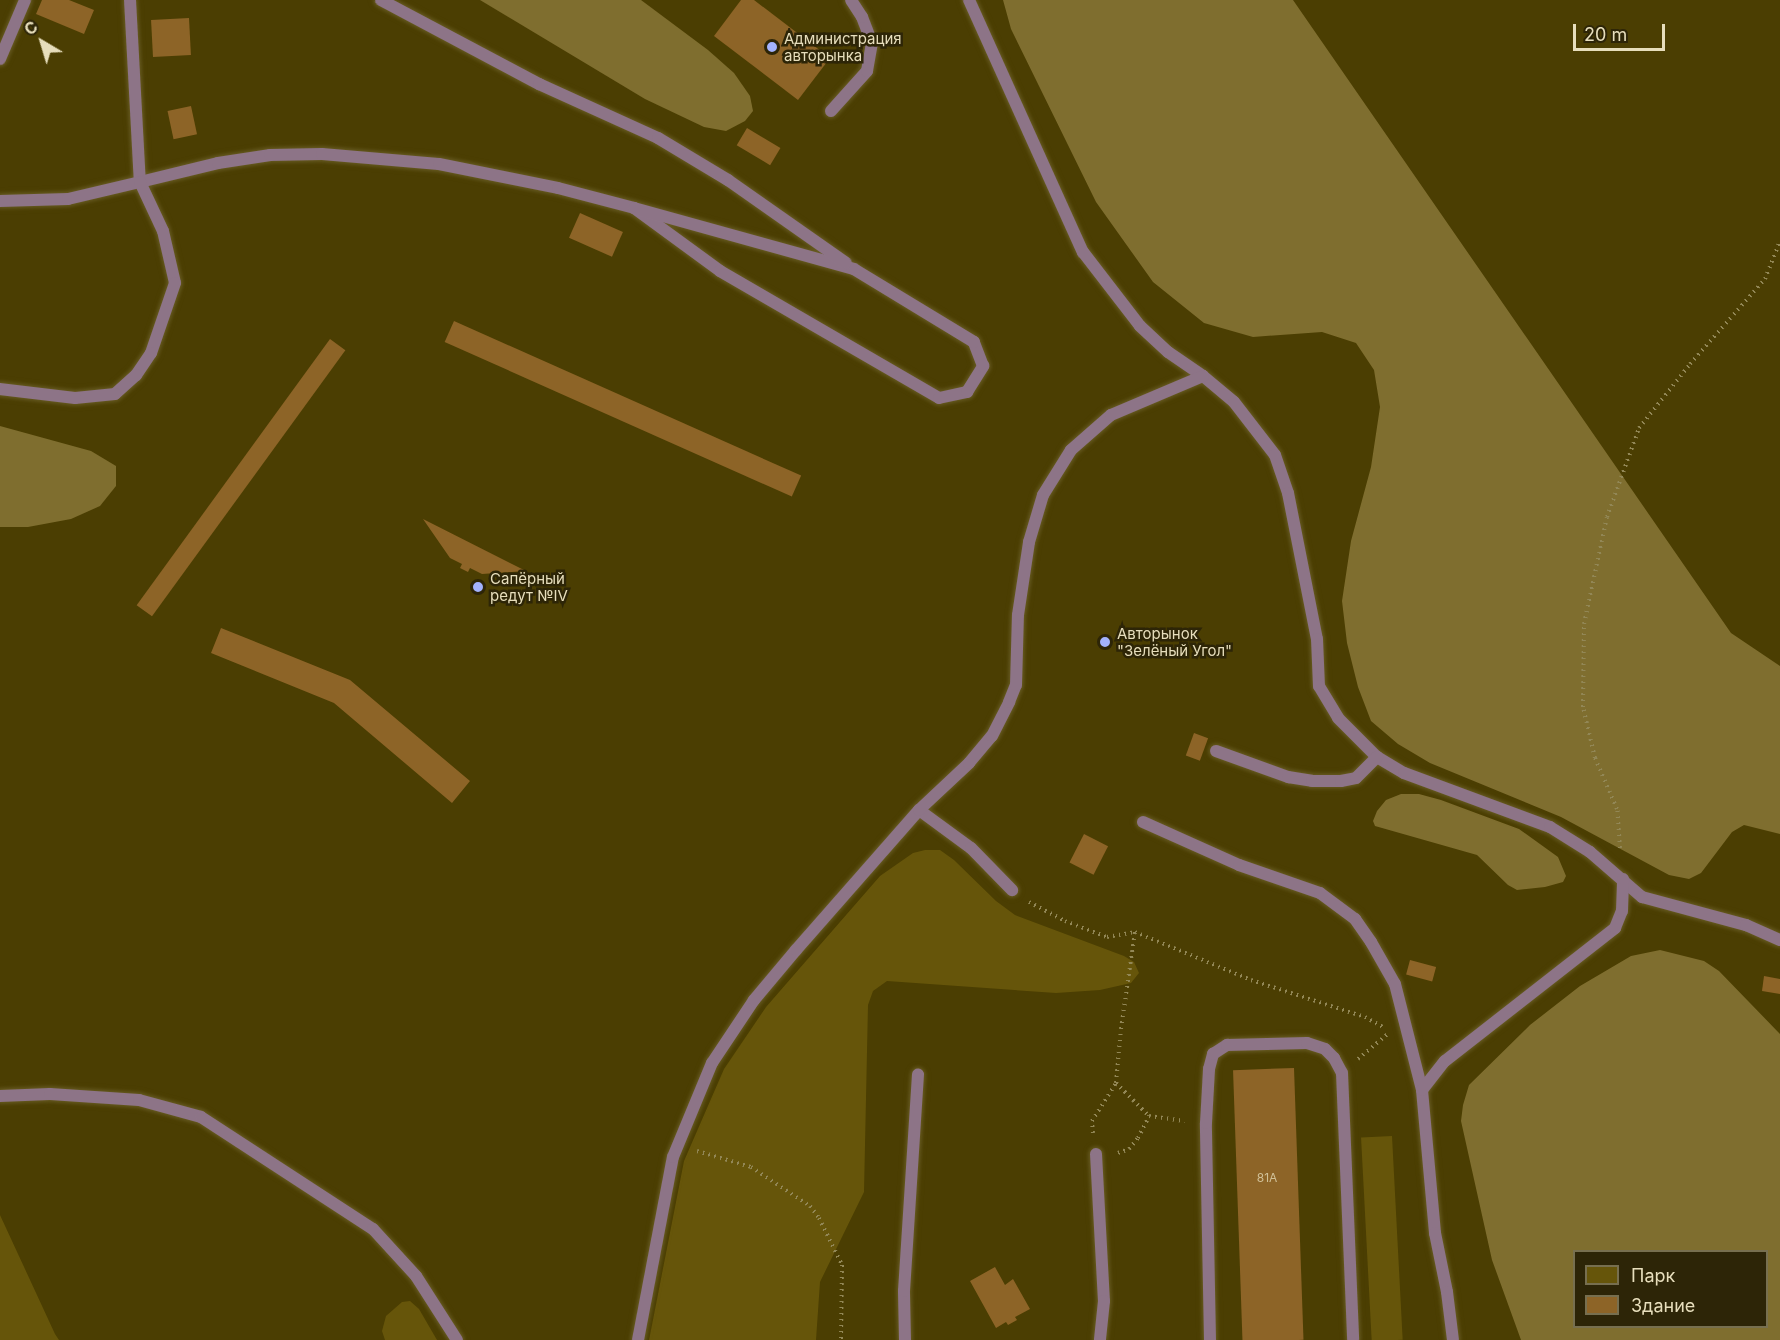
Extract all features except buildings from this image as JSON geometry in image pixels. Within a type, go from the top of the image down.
[{"type":"lane","points":[[0,59],[25,0]]},
{"type":"lane","points":[[0,389],[75,398],[115,394],[141,368],[152,353],[175,283],[163,231],[140,182],[129,0]]},
{"type":"lane","points":[[381,0],[538,84],[658,138],[728,180],[854,269],[974,342],[983,366],[967,392],[939,398],[720,271],[634,208]]},
{"type":"lane","points":[[831,111],[867,71],[872,43],[862,17],[851,0]]},
{"type":"lane","points":[[969,0],[1083,252],[1140,326],[1168,352],[1203,376],[1234,402],[1275,455],[1288,493],[1317,639],[1319,686],[1338,718],[1377,757],[1404,773],[1550,827],[1590,852],[1642,897],[1746,925],[1780,940]]},
{"type":"lane","points":[[0,201],[68,199],[239,159],[270,154],[322,154],[439,164],[558,188],[854,269]]},
{"type":"lane","points":[[638,1340],[673,1157],[712,1063],[754,1000],[919,810],[992,736],[1009,702],[1016,685],[1018,615],[1029,542],[1043,495],[1071,450],[1111,415],[1203,376]]},
{"type":"lane","points":[[1216,751],[1288,777],[1312,781],[1341,781],[1356,778],[1377,757]]},
{"type":"lane","points":[[919,810],[971,848],[1012,890]]},
{"type":"lane","points":[[1143,822],[1239,865],[1320,893],[1355,919],[1395,984],[1422,1090],[1435,1233],[1447,1292],[1453,1340]]},
{"type":"lane","points":[[1422,1090],[1445,1061],[1615,928],[1622,911],[1623,879]]},
{"type":"lane","points":[[1210,1340],[1206,1123],[1209,1069],[1213,1054],[1227,1045],[1307,1043],[1325,1049],[1335,1058],[1342,1073],[1353,1340]]},
{"type":"lane","points":[[905,1340],[904,1291],[918,1074]]},
{"type":"lane","points":[[0,1096],[50,1094],[139,1100],[201,1117],[373,1229],[416,1276],[457,1340]]},
{"type":"lane","points":[[1096,1154],[1104,1301],[1100,1340]]},
{"type":"path","points":[[1623,879],[1617,809],[1595,758],[1583,707],[1584,624],[1607,517],[1639,428],[1690,364],[1765,279],[1780,241]]},
{"type":"path","points":[[1012,890],[1032,905],[1107,937],[1135,932],[1251,980],[1365,1017],[1391,1032],[1342,1073]]},
{"type":"path","points":[[1135,932],[1116,1083],[1092,1121],[1096,1154],[1106,1155],[1129,1149],[1146,1127],[1149,1116]]},
{"type":"path","points":[[1116,1083],[1149,1116],[1206,1123]]},
{"type":"path","points":[[677,1146],[751,1167],[810,1206],[831,1239],[842,1265],[841,1340]]},
{"type":"green space","points":[[940,850],[954,860],[996,901],[1015,915],[1124,956],[1134,962],[1139,973],[1131,983],[1100,990],[1056,993],[887,981],[873,991],[868,1005],[864,1192],[820,1282],[816,1340],[649,1340],[684,1161],[724,1069],[766,1007],[880,876],[913,853]]},
{"type":"green space","points":[[1392,1136],[1403,1340],[1372,1340],[1361,1138]]},
{"type":"green space","points":[[0,1215],[55,1334],[59,1340],[0,1340]]},
{"type":"green space","points":[[410,1301],[419,1309],[437,1340],[385,1340],[382,1331],[386,1316],[402,1302]]},
{"type":"shaded area","points":[[480,0],[641,0],[708,50],[734,73],[750,96],[753,111],[745,121],[726,131],[704,127],[645,99]]},
{"type":"shaded area","points":[[1003,0],[1293,0],[1731,633],[1780,666],[1780,834],[1744,825],[1732,832],[1701,873],[1689,879],[1669,875],[1561,817],[1430,763],[1398,744],[1371,721],[1358,687],[1347,643],[1342,601],[1351,541],[1371,467],[1380,407],[1374,370],[1356,343],[1322,332],[1253,337],[1204,323],[1153,282],[1096,202],[1011,29]]},
{"type":"shaded area","points":[[0,426],[91,451],[116,466],[116,486],[100,506],[71,519],[28,527],[0,527]]},
{"type":"shaded area","points":[[1401,794],[1419,794],[1441,800],[1519,829],[1558,857],[1566,876],[1563,882],[1545,887],[1517,890],[1508,885],[1477,855],[1375,826],[1373,821],[1377,811],[1386,800]]},
{"type":"shaded area","points":[[1660,950],[1704,961],[1719,971],[1780,1034],[1780,1340],[1521,1340],[1492,1260],[1461,1121],[1463,1105],[1469,1085],[1530,1025],[1580,986],[1631,956]]},
{"type":"place","name":"Администрация авторынка","points":[[772,47]]},
{"type":"place","name":"Сапёрный редут №IV","points":[[478,587]]},
{"type":"place","name":"Авторынок \"Зелёный Угол\"","points":[[1105,642]]}]
